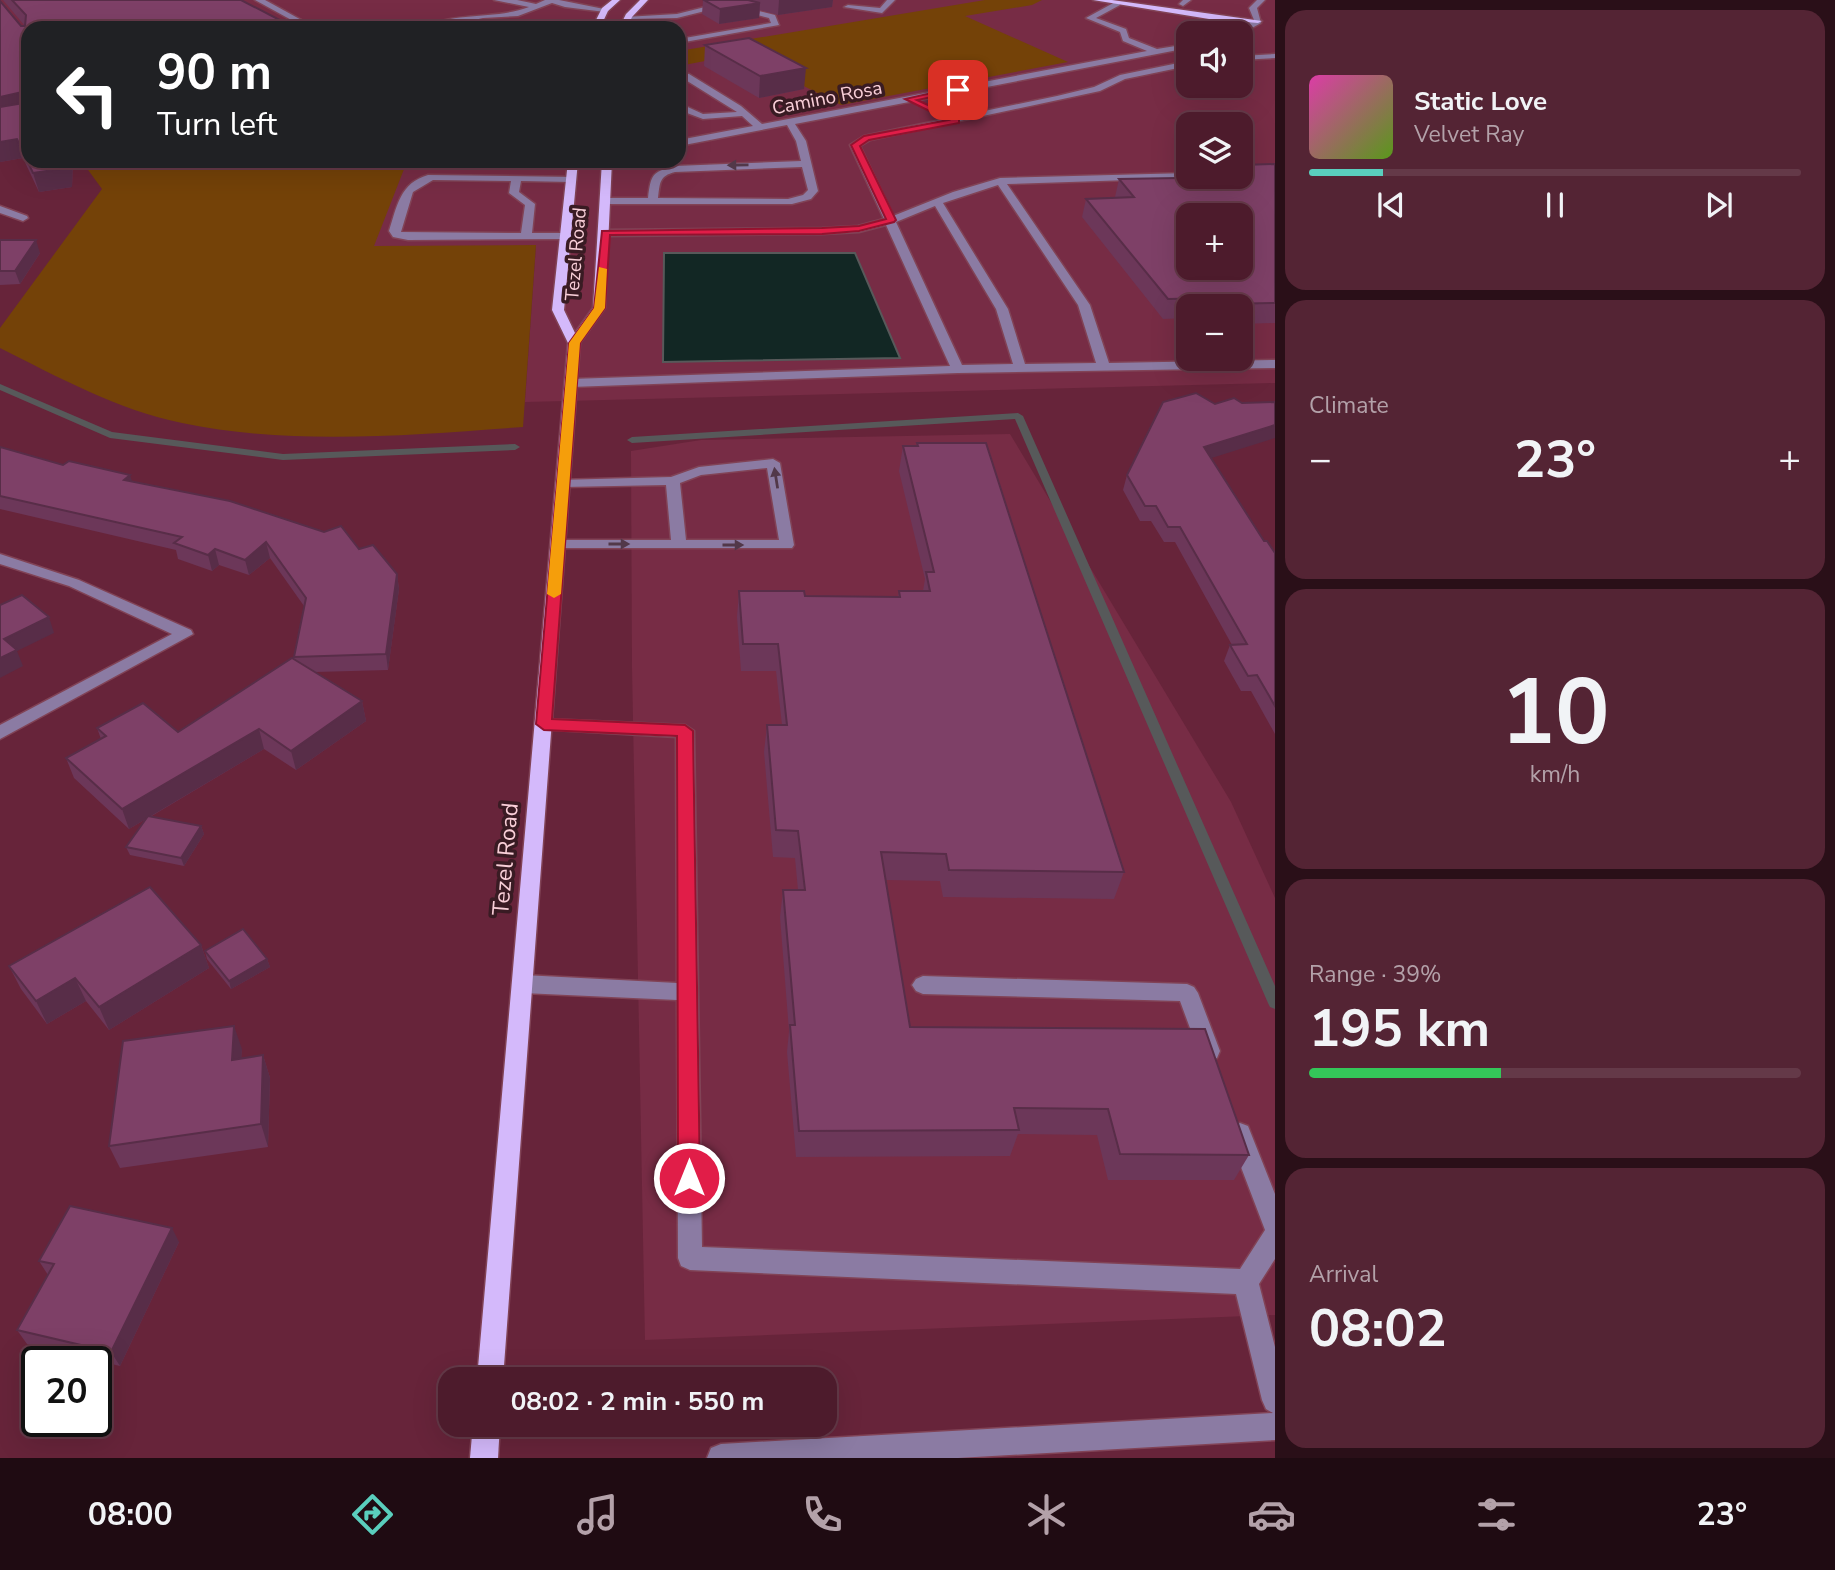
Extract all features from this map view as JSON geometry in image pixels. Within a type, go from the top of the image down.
[{"type":"main road","points":[[600,21],[605,10],[616,0]]},
{"type":"main road","points":[[627,21],[644,0]]},
{"type":"main road","points":[[1097,0],[1209,17],[1262,21]]},
{"type":"main road","points":[[1154,0],[1185,2],[1262,21]]},
{"type":"main road","name":"Tezel Road","points":[[491,1367],[574,343],[558,310],[572,168]]},
{"type":"main road","name":"Tezel Road","points":[[574,343],[599,308],[607,168]]},
{"type":"main road","points":[[484,1458],[486,1437]]},
{"type":"street","points":[[259,0],[299,21]]},
{"type":"street","points":[[498,0],[532,4],[533,9]]},
{"type":"street","points":[[460,21],[483,16],[517,14],[552,0],[605,10]]},
{"type":"street","points":[[850,2],[866,0]]},
{"type":"street","points":[[850,2],[882,11],[891,0]]},
{"type":"street","points":[[1253,25],[1262,21],[1253,8],[1261,0]]},
{"type":"street","points":[[1117,3],[1090,18],[1123,31],[1126,39],[1156,52]]},
{"type":"street","points":[[629,17],[677,16],[709,8],[746,10],[772,17],[775,25],[686,40]]},
{"type":"street","name":"Camino Rosa","points":[[686,142],[1176,48]]},
{"type":"street","points":[[1253,57],[1275,56]]},
{"type":"street","points":[[958,369],[855,145],[867,138],[1057,99],[1097,89],[1123,77],[1176,66]]},
{"type":"street","points":[[686,76],[744,113],[760,128]]},
{"type":"street","points":[[909,99],[920,105]]},
{"type":"street","points":[[932,110],[956,121]]},
{"type":"street","points":[[686,112],[700,118],[744,113]]},
{"type":"street","points":[[606,201],[788,202],[807,197],[813,191],[801,141],[790,122]]},
{"type":"street","points":[[686,168],[806,164]]},
{"type":"street","points":[[653,201],[655,180],[660,173],[685,168]]},
{"type":"street","points":[[605,233],[859,229],[1000,181],[1176,176]]},
{"type":"street","points":[[565,236],[408,237],[397,235],[394,230],[410,185],[417,180],[432,177],[571,178]]},
{"type":"street","points":[[516,178],[513,193],[530,204],[526,236]]},
{"type":"street","points":[[1000,181],[1084,305],[1104,366]]},
{"type":"street","points":[[937,202],[1002,309],[1020,368]]},
{"type":"street","points":[[0,209],[23,218]]},
{"type":"street","points":[[571,383],[958,369],[1275,364]]},
{"type":"street","points":[[558,544],[787,545],[773,463],[699,471],[673,481],[563,483]]},
{"type":"street","points":[[673,481],[679,545]]},
{"type":"street","points":[[0,559],[74,583],[185,634],[0,733]]},
{"type":"street","points":[[544,724],[685,731],[690,1258],[1246,1282]]},
{"type":"street","points":[[523,984],[687,992]]},
{"type":"street","points":[[923,985],[1187,993],[1217,1070]]},
{"type":"street","points":[[1231,1109],[1275,1225]]},
{"type":"street","points":[[1275,1237],[1246,1282],[1275,1400]]},
{"type":"street","points":[[721,1458],[1022,1449],[1275,1426]]},
{"type":"shaded area","points":[[0,0],[1275,0],[1275,383],[525,402],[536,246],[373,246],[404,168],[686,168],[686,21],[21,21],[21,27],[0,23]]},
{"type":"shaded area","points":[[985,0],[1042,0],[1032,5],[965,16],[1068,62],[841,105],[741,54],[686,65],[686,50]]},
{"type":"shaded area","points":[[87,168],[404,168],[374,246],[536,245],[523,427],[352,437],[224,430],[182,423],[135,410],[89,392],[0,348],[0,328],[102,189]]},
{"type":"shaded area","points":[[664,253],[855,253],[900,358],[663,362]]},
{"type":"shaded area","points":[[1010,434],[1231,802],[1275,898],[1275,1315],[645,1340],[632,667],[631,451],[701,440]]},
{"type":"building","points":[[12,0],[241,0],[282,21],[25,21],[26,15]]},
{"type":"building","points":[[704,0],[748,0],[760,3],[720,9]]},
{"type":"building","points":[[0,1],[21,26],[21,92],[0,97]]},
{"type":"building","points":[[749,38],[806,68],[760,76],[705,45]]},
{"type":"building","points":[[21,103],[21,148],[17,139],[0,142],[0,107]]},
{"type":"building","points":[[1275,164],[1275,303],[1253,303],[1253,294],[1176,294],[1176,299],[1168,299],[1086,199],[1134,197],[1119,179],[1176,178],[1176,189],[1253,189],[1253,165]]},
{"type":"building","points":[[31,168],[67,168],[33,173]]},
{"type":"building","points":[[0,240],[36,240],[15,271],[0,271]]},
{"type":"building","points":[[1196,393],[1215,404],[1234,398],[1242,403],[1275,402],[1275,425],[1204,447],[1264,541],[1267,541],[1275,553],[1275,706],[1257,675],[1248,676],[1230,645],[1247,644],[1180,527],[1168,527],[1156,506],[1145,506],[1127,475],[1163,402]]},
{"type":"building","points":[[917,443],[986,443],[1124,872],[949,870],[946,854],[881,852],[910,1027],[1205,1029],[1249,1155],[1120,1154],[1108,1109],[1014,1108],[1019,1130],[799,1131],[790,1025],[795,1025],[783,890],[805,890],[798,831],[776,830],[767,725],[787,725],[778,644],[743,644],[739,591],[804,591],[805,596],[900,597],[899,591],[930,591],[926,572],[934,572],[903,446],[918,446]]},
{"type":"building","points":[[0,447],[63,465],[69,461],[130,475],[124,480],[230,501],[324,532],[341,526],[359,549],[373,545],[397,574],[386,654],[294,657],[306,598],[266,542],[245,560],[215,549],[208,555],[174,543],[182,537],[0,496]]},
{"type":"building","points":[[22,595],[49,617],[4,639],[17,650],[0,658],[0,605]]},
{"type":"building","points":[[292,658],[362,701],[291,751],[259,729],[122,809],[66,758],[106,736],[97,728],[143,703],[178,732]]},
{"type":"building","points":[[148,816],[201,826],[181,858],[126,847]]},
{"type":"building","points":[[150,887],[201,945],[99,1007],[75,978],[36,1001],[9,966]]},
{"type":"building","points":[[243,929],[267,959],[229,981],[205,951]]},
{"type":"building","points":[[234,1026],[232,1060],[263,1055],[261,1124],[109,1146],[123,1041]]},
{"type":"building","points":[[70,1206],[172,1228],[112,1350],[112,1346],[85,1346],[17,1330],[54,1264],[39,1261]]},
{"type":"waterway","points":[[0,387],[110,435],[283,457],[515,447]]},
{"type":"waterway","points":[[632,440],[1018,416],[1275,1003]]},
{"type":"slow traffic","points":[[554,594],[574,343],[599,308],[602,269]]},
{"type":"route","points":[[689,1178],[685,731],[544,724],[574,343],[599,308],[605,233],[822,231],[859,229],[891,220],[855,145],[867,138],[956,121],[909,99],[958,90]]}]
